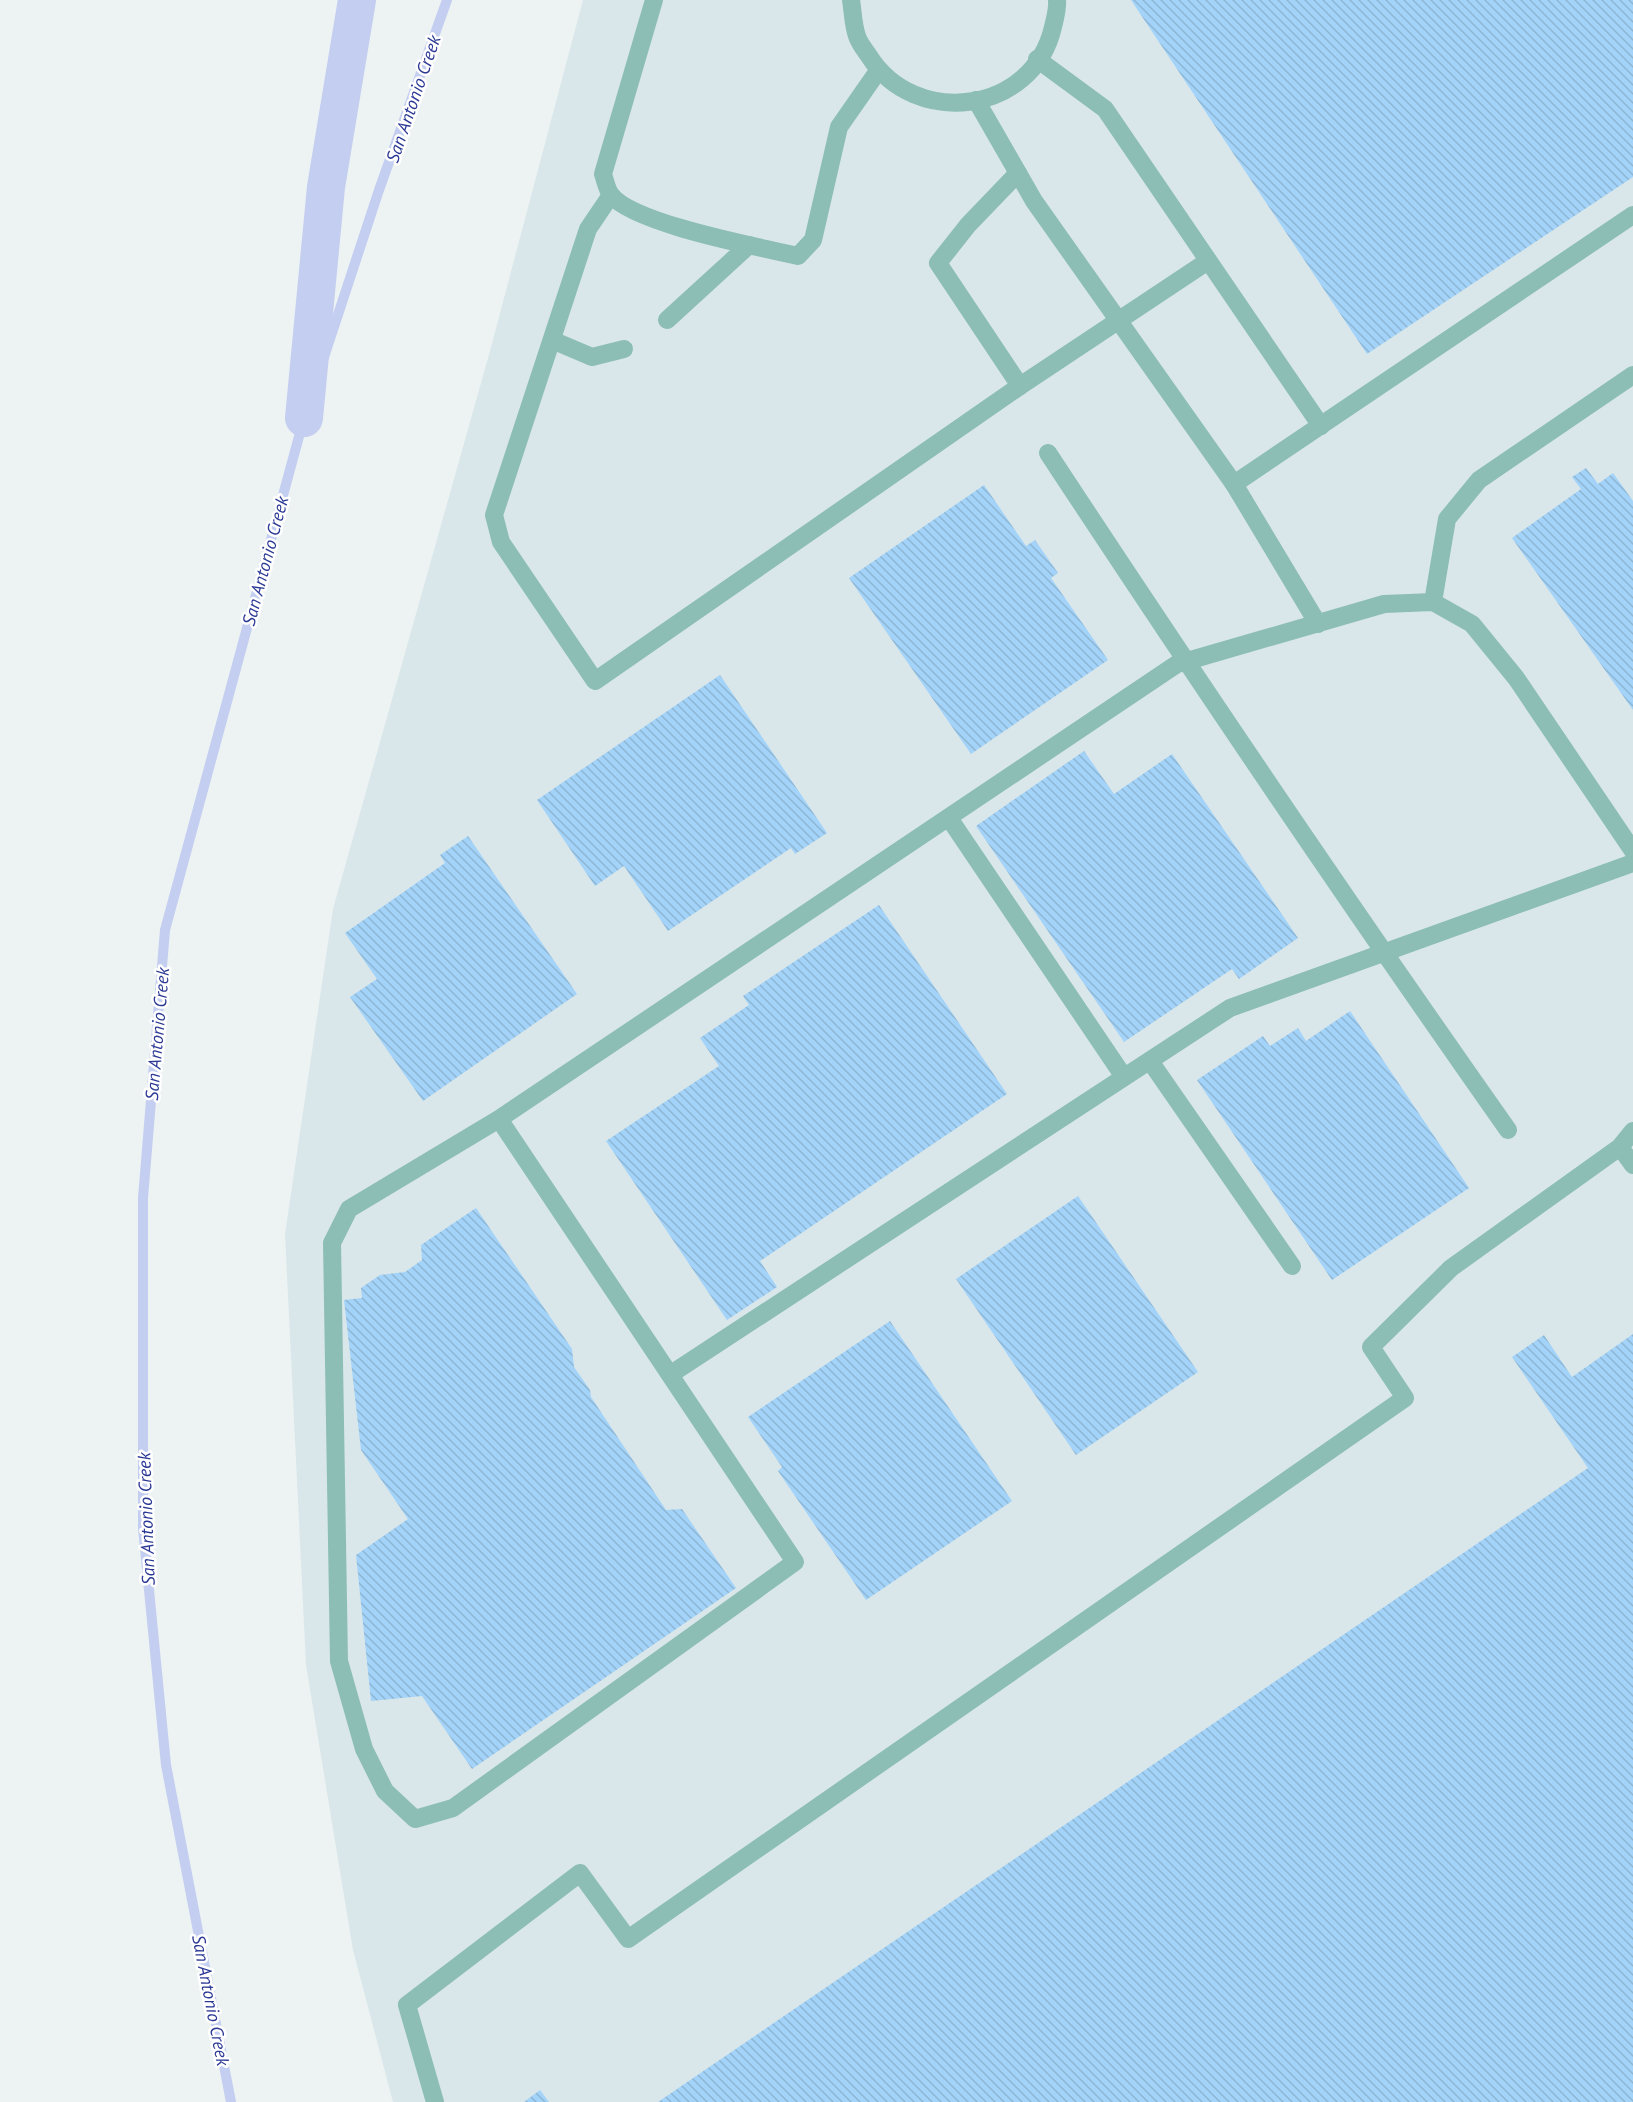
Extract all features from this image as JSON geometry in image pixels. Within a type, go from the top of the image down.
[{"type":"lane","points":[[654,0],[603,174],[611,195],[635,212],[704,235],[798,256],[813,240],[839,127],[878,71]]},
{"type":"lane","points":[[851,0],[857,37],[878,71],[911,95],[951,105],[991,98],[1025,76],[1049,44],[1057,0]]},
{"type":"lane","points":[[1037,59],[1105,109],[1322,426]]},
{"type":"lane","points":[[976,100],[1034,201],[1234,484],[1318,624]]},
{"type":"lane","points":[[1018,173],[968,225],[938,263],[1020,386]]},
{"type":"lane","points":[[611,195],[588,229],[495,515],[501,542],[595,681],[1020,386],[1208,261]]},
{"type":"lane","points":[[1234,484],[1633,215]]},
{"type":"lane","points":[[666,320],[749,244]]},
{"type":"lane","points":[[552,340],[592,357],[624,349]]},
{"type":"lane","points":[[1433,602],[1447,519],[1479,480],[1633,375]]},
{"type":"lane","points":[[1048,453],[1185,662],[1383,953],[1508,1130]]},
{"type":"lane","points":[[499,1119],[795,1562],[453,1808],[415,1819],[385,1791],[364,1749],[339,1661],[332,1244],[349,1209],[499,1119],[1177,664],[1384,604],[1433,602],[1472,624],[1516,678],[1633,850]]},
{"type":"lane","points":[[949,818],[1124,1077]]},
{"type":"lane","points":[[671,1374],[1230,1008],[1633,863]]},
{"type":"lane","points":[[1150,1060],[1292,1266]]},
{"type":"lane","points":[[435,2102],[407,2005],[580,1873],[628,1939],[1405,1398],[1371,1347],[1451,1268],[1620,1147],[1633,1131]]},
{"type":"lane","points":[[1620,1147],[1633,1165]]},
{"type":"shaded area","points":[[583,0],[1633,0],[1633,2102],[393,2102],[353,1950],[306,1665],[285,1234],[333,909],[490,351]]},
{"type":"building","points":[[1131,0],[1633,0],[1633,177],[1367,354]]},
{"type":"building","points":[[1586,468],[1598,484],[1613,473],[1633,501],[1633,710],[1512,538],[1581,489],[1572,477]]},
{"type":"building","points":[[984,485],[1026,546],[1035,540],[1058,573],[1051,578],[1108,660],[971,754],[849,578]]},
{"type":"building","points":[[720,675],[827,833],[795,854],[791,848],[668,931],[624,866],[595,886],[537,800]]},
{"type":"building","points":[[1084,751],[1114,794],[1172,754],[1298,938],[1239,979],[1232,969],[1124,1042],[976,826]]},
{"type":"building","points":[[468,836],[577,994],[423,1101],[350,997],[377,979],[345,933],[445,863],[440,855]]},
{"type":"building","points":[[879,905],[1007,1094],[760,1261],[777,1287],[727,1320],[606,1141],[719,1066],[700,1038],[749,1005],[743,996]]},
{"type":"building","points":[[1350,1011],[1469,1188],[1332,1280],[1197,1080],[1263,1036],[1270,1046],[1298,1028],[1306,1041]]},
{"type":"building","points":[[1078,1196],[1198,1372],[1076,1455],[956,1279]]},
{"type":"building","points":[[476,1208],[572,1349],[574,1367],[590,1390],[591,1397],[666,1510],[682,1509],[736,1588],[472,1769],[422,1696],[371,1701],[356,1555],[408,1519],[361,1450],[344,1300],[362,1298],[361,1288],[380,1275],[405,1272],[422,1260],[421,1245]]},
{"type":"building","points":[[890,1321],[1012,1501],[866,1600],[778,1471],[782,1467],[748,1417]]},
{"type":"building","points":[[1633,1334],[1633,2102],[658,2102],[1588,1468],[1512,1357],[1544,1335],[1572,1377]]},
{"type":"building","points":[[540,2090],[549,2102],[524,2102]]},
{"type":"waterway","points":[[304,418],[326,187],[357,0]]},
{"type":"waterway","name":"San Antonio Creek","points":[[231,2102],[166,1765],[143,1528],[143,1198],[165,930],[304,418],[379,190],[447,0]]}]
